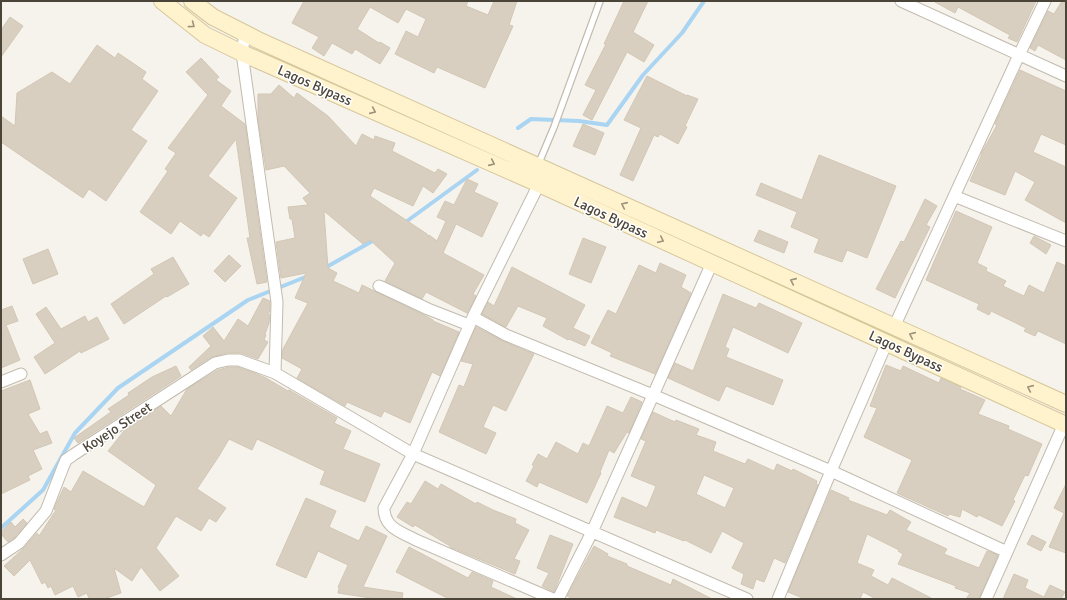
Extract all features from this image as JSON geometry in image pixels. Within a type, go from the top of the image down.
[{"type":"main road","name":"Lagos Bypass","points":[[162,1],[205,35],[242,53],[539,184],[1065,424]]},
{"type":"main road","name":"Lagos Bypass","points":[[192,1],[213,17],[245,34],[1066,404]]},
{"type":"street","points":[[901,1],[1066,76]]},
{"type":"street","points":[[894,327],[1045,1]]},
{"type":"street","points":[[245,34],[242,53],[277,302],[274,373]]},
{"type":"street","points":[[539,184],[471,321],[413,454],[384,508],[384,515],[387,523],[416,540],[552,599]]},
{"type":"street","points":[[954,196],[1066,241]]},
{"type":"street","points":[[558,599],[592,532],[712,263]]},
{"type":"street","points":[[379,286],[428,309],[471,321],[653,395],[831,471],[1007,552]]},
{"type":"street","points":[[778,599],[887,342]]},
{"type":"street","name":"Koyejo Street","points":[[1,555],[18,543],[46,511],[66,460],[73,454],[215,363],[228,360],[239,360],[274,373],[413,454],[747,599]]},
{"type":"street","points":[[1,382],[21,374]]},
{"type":"street","points":[[986,599],[1065,424]]},
{"type":"lane","points":[[537,166],[554,127],[558,112],[600,1]]},
{"type":"building","points":[[304,1],[468,1],[466,6],[488,15],[494,1],[517,1],[509,25],[513,26],[485,88],[437,67],[434,73],[395,54],[406,31],[418,37],[426,19],[406,9],[398,23],[370,7],[357,29],[390,48],[380,64],[355,49],[352,54],[332,43],[324,56],[312,48],[319,37],[292,23]]},
{"type":"building","points":[[624,1],[648,1],[633,32],[654,45],[644,62],[627,52],[592,120],[583,115],[596,90],[585,85],[606,44],[604,44]]},
{"type":"building","points":[[933,1],[1036,1],[1017,42],[1008,38],[1010,35],[958,7],[955,13]]},
{"type":"building","points":[[1062,1],[1066,1],[1066,60],[1038,45],[1035,51],[1030,48],[1048,11],[1054,14]]},
{"type":"building","points":[[10,17],[23,26],[1,57],[1,30]]},
{"type":"building","points":[[97,45],[115,58],[118,53],[146,72],[142,79],[158,91],[131,130],[147,141],[106,201],[89,189],[83,198],[1,142],[1,116],[15,126],[17,93],[52,72],[70,84]]},
{"type":"building","points":[[201,58],[219,77],[216,80],[231,91],[221,106],[245,124],[267,282],[257,284],[247,238],[250,238],[236,139],[208,176],[237,198],[209,237],[203,233],[201,236],[180,221],[171,234],[140,212],[168,171],[165,169],[176,153],[168,148],[208,95],[186,72]]},
{"type":"building","points":[[1020,70],[1066,91],[1066,145],[1041,134],[1033,152],[1066,167],[1066,223],[1025,200],[1035,182],[1015,171],[1005,195],[970,181],[981,154],[997,125],[995,124]]},
{"type":"building","points":[[647,76],[687,96],[698,99],[685,126],[687,127],[678,144],[660,134],[658,137],[654,135],[633,181],[620,175],[641,128],[624,120]]},
{"type":"building","points":[[279,85],[294,98],[297,93],[328,116],[356,146],[362,134],[374,140],[375,136],[395,143],[392,151],[435,173],[438,169],[447,174],[433,193],[423,186],[413,206],[374,188],[370,196],[427,234],[428,237],[429,235],[437,241],[446,221],[437,217],[445,201],[454,205],[467,179],[478,184],[474,192],[498,203],[482,237],[456,224],[443,253],[484,275],[473,294],[476,296],[467,313],[426,292],[422,299],[385,281],[395,263],[370,240],[363,244],[324,211],[328,268],[337,273],[333,281],[359,293],[362,285],[428,317],[433,321],[459,332],[440,376],[432,372],[410,423],[384,411],[381,417],[347,402],[345,406],[297,378],[302,369],[282,358],[283,349],[308,303],[295,298],[306,273],[281,278],[276,242],[295,238],[292,219],[290,219],[288,207],[308,205],[303,198],[310,193],[284,166],[266,170],[258,119],[258,94],[271,94]]},
{"type":"building","points":[[583,124],[604,133],[595,155],[573,146]]},
{"type":"building","points":[[819,155],[896,186],[867,258],[847,250],[842,262],[814,252],[819,239],[791,227],[797,212],[756,195],[761,183],[802,200]]},
{"type":"building","points":[[925,199],[937,206],[926,225],[930,227],[895,298],[876,289],[901,241],[904,242]]},
{"type":"building","points":[[956,211],[992,227],[977,263],[987,268],[986,271],[1006,281],[1003,286],[1024,296],[1029,285],[1044,293],[1057,262],[1066,266],[1066,344],[1038,331],[1035,336],[1024,331],[1026,328],[991,311],[989,315],[977,309],[979,304],[926,280]]},
{"type":"building","points":[[759,230],[788,242],[784,253],[754,241]]},
{"type":"building","points":[[1034,236],[1051,245],[1046,254],[1030,243]]},
{"type":"building","points":[[583,238],[606,247],[591,283],[569,274]]},
{"type":"building","points":[[48,249],[58,274],[33,284],[23,259]]},
{"type":"building","points":[[229,255],[241,266],[225,282],[214,271]]},
{"type":"building","points":[[173,257],[189,284],[167,297],[166,296],[124,324],[111,304],[154,274],[151,269]]},
{"type":"building","points":[[660,263],[686,275],[681,287],[691,293],[655,374],[610,356],[612,353],[591,343],[608,310],[616,314],[639,265],[656,273]]},
{"type":"building","points":[[512,267],[585,305],[573,328],[590,336],[585,346],[569,339],[568,340],[543,326],[547,318],[518,306],[506,327],[482,314],[488,302],[494,306]]},
{"type":"building","points":[[723,294],[756,308],[759,303],[802,323],[788,353],[733,327],[725,347],[729,349],[726,357],[783,380],[773,405],[726,386],[719,401],[668,378],[675,363],[693,371]]},
{"type":"building","points":[[263,298],[270,301],[270,311],[268,314],[270,315],[269,323],[264,340],[268,342],[258,359],[241,353],[227,353],[211,357],[191,370],[189,367],[211,346],[203,336],[213,327],[224,341],[238,319],[248,326]]},
{"type":"building","points":[[12,306],[18,321],[6,325],[20,360],[1,368],[1,310]]},
{"type":"building","points":[[46,307],[61,329],[85,316],[88,322],[97,317],[109,339],[81,353],[80,351],[45,374],[34,357],[55,343],[36,314]]},
{"type":"building","points":[[476,327],[503,341],[534,354],[506,411],[493,405],[483,427],[496,433],[486,454],[439,432],[459,385],[464,387],[473,364],[461,361]]},
{"type":"building","points":[[886,365],[901,371],[903,366],[939,383],[941,378],[961,387],[960,389],[985,400],[978,414],[1009,426],[1008,429],[1042,444],[1028,476],[1025,475],[1013,500],[1015,501],[1002,526],[979,515],[977,517],[962,509],[960,517],[949,514],[948,516],[897,493],[912,460],[864,437],[877,408],[870,406]]},
{"type":"building","points":[[176,366],[181,376],[78,443],[74,438],[111,412],[108,409],[129,395],[128,393],[152,377]]},
{"type":"building","points":[[229,367],[238,367],[252,372],[266,378],[288,391],[289,390],[337,418],[334,423],[351,431],[343,449],[380,464],[365,502],[320,484],[325,471],[257,439],[252,450],[229,439],[197,489],[226,508],[216,522],[209,518],[201,531],[176,516],[156,548],[179,576],[160,591],[141,567],[132,581],[114,568],[121,593],[104,599],[89,599],[87,593],[78,597],[73,586],[55,595],[51,586],[48,588],[45,582],[42,584],[30,560],[14,576],[4,566],[24,548],[37,533],[39,536],[56,510],[54,509],[64,487],[71,492],[83,471],[144,507],[156,485],[108,451],[124,431],[161,406],[171,416],[187,389],[218,370]]},
{"type":"building","points":[[30,380],[40,409],[28,414],[40,434],[47,431],[52,443],[33,450],[42,469],[28,476],[30,480],[1,494],[1,391]]},
{"type":"building","points":[[631,397],[642,402],[629,433],[627,432],[614,453],[609,450],[600,472],[601,473],[587,503],[539,482],[537,487],[526,481],[534,466],[532,465],[538,454],[547,459],[556,442],[578,454],[583,443],[589,446],[607,406],[623,413]]},
{"type":"building","points":[[653,412],[675,422],[676,420],[699,429],[696,435],[716,442],[713,451],[745,464],[748,459],[774,471],[777,464],[792,471],[793,469],[817,481],[816,484],[818,485],[785,563],[774,558],[764,582],[756,579],[753,589],[741,584],[744,574],[732,568],[744,543],[722,531],[711,553],[685,540],[684,541],[656,530],[655,533],[614,517],[622,497],[647,508],[656,486],[631,476],[646,441],[641,439]],"holes":[[[704,475],[734,488],[725,508],[696,494]]]},
{"type":"building","points":[[425,481],[438,489],[441,484],[476,504],[477,502],[516,519],[515,523],[529,530],[514,559],[520,561],[515,574],[450,547],[415,525],[413,527],[397,517],[407,502],[411,504]]},
{"type":"building","points":[[1066,484],[1066,553],[1049,547],[1064,513],[1054,508]]},
{"type":"building","points":[[831,490],[849,498],[848,500],[887,515],[890,510],[911,522],[906,530],[947,549],[944,554],[979,568],[987,551],[998,555],[979,599],[966,599],[970,593],[955,588],[956,586],[898,564],[903,554],[898,551],[899,550],[867,534],[857,563],[874,570],[871,576],[888,585],[892,578],[933,599],[876,599],[863,592],[860,599],[805,599],[788,592]]},
{"type":"building","points":[[306,498],[336,511],[329,527],[359,541],[366,526],[387,536],[363,587],[403,593],[402,599],[377,599],[338,593],[338,587],[348,565],[318,551],[306,578],[276,565]]},
{"type":"building","points":[[23,519],[27,523],[14,538],[8,542],[1,532],[11,522],[15,527]]},
{"type":"building","points":[[550,535],[573,544],[554,592],[542,586],[549,573],[537,568]]},
{"type":"building","points":[[1032,535],[1046,542],[1041,551],[1027,544]]},
{"type":"building","points":[[594,546],[608,554],[607,556],[627,564],[627,566],[671,585],[673,579],[712,599],[573,599],[567,596]]},
{"type":"building","points":[[409,547],[468,578],[472,572],[493,581],[491,587],[517,599],[449,599],[396,572]]},
{"type":"building","points":[[1014,574],[1028,580],[1025,588],[1044,597],[1050,585],[1065,592],[1061,599],[1003,599]]},
{"type":"waterway","points":[[518,128],[531,119],[579,121],[607,125],[643,75],[682,33],[704,1]]},
{"type":"waterway","points":[[403,224],[477,170]]},
{"type":"waterway","points":[[323,269],[376,239]]},
{"type":"waterway","points":[[1,528],[43,490],[75,433],[118,388],[248,300],[308,276]]}]
